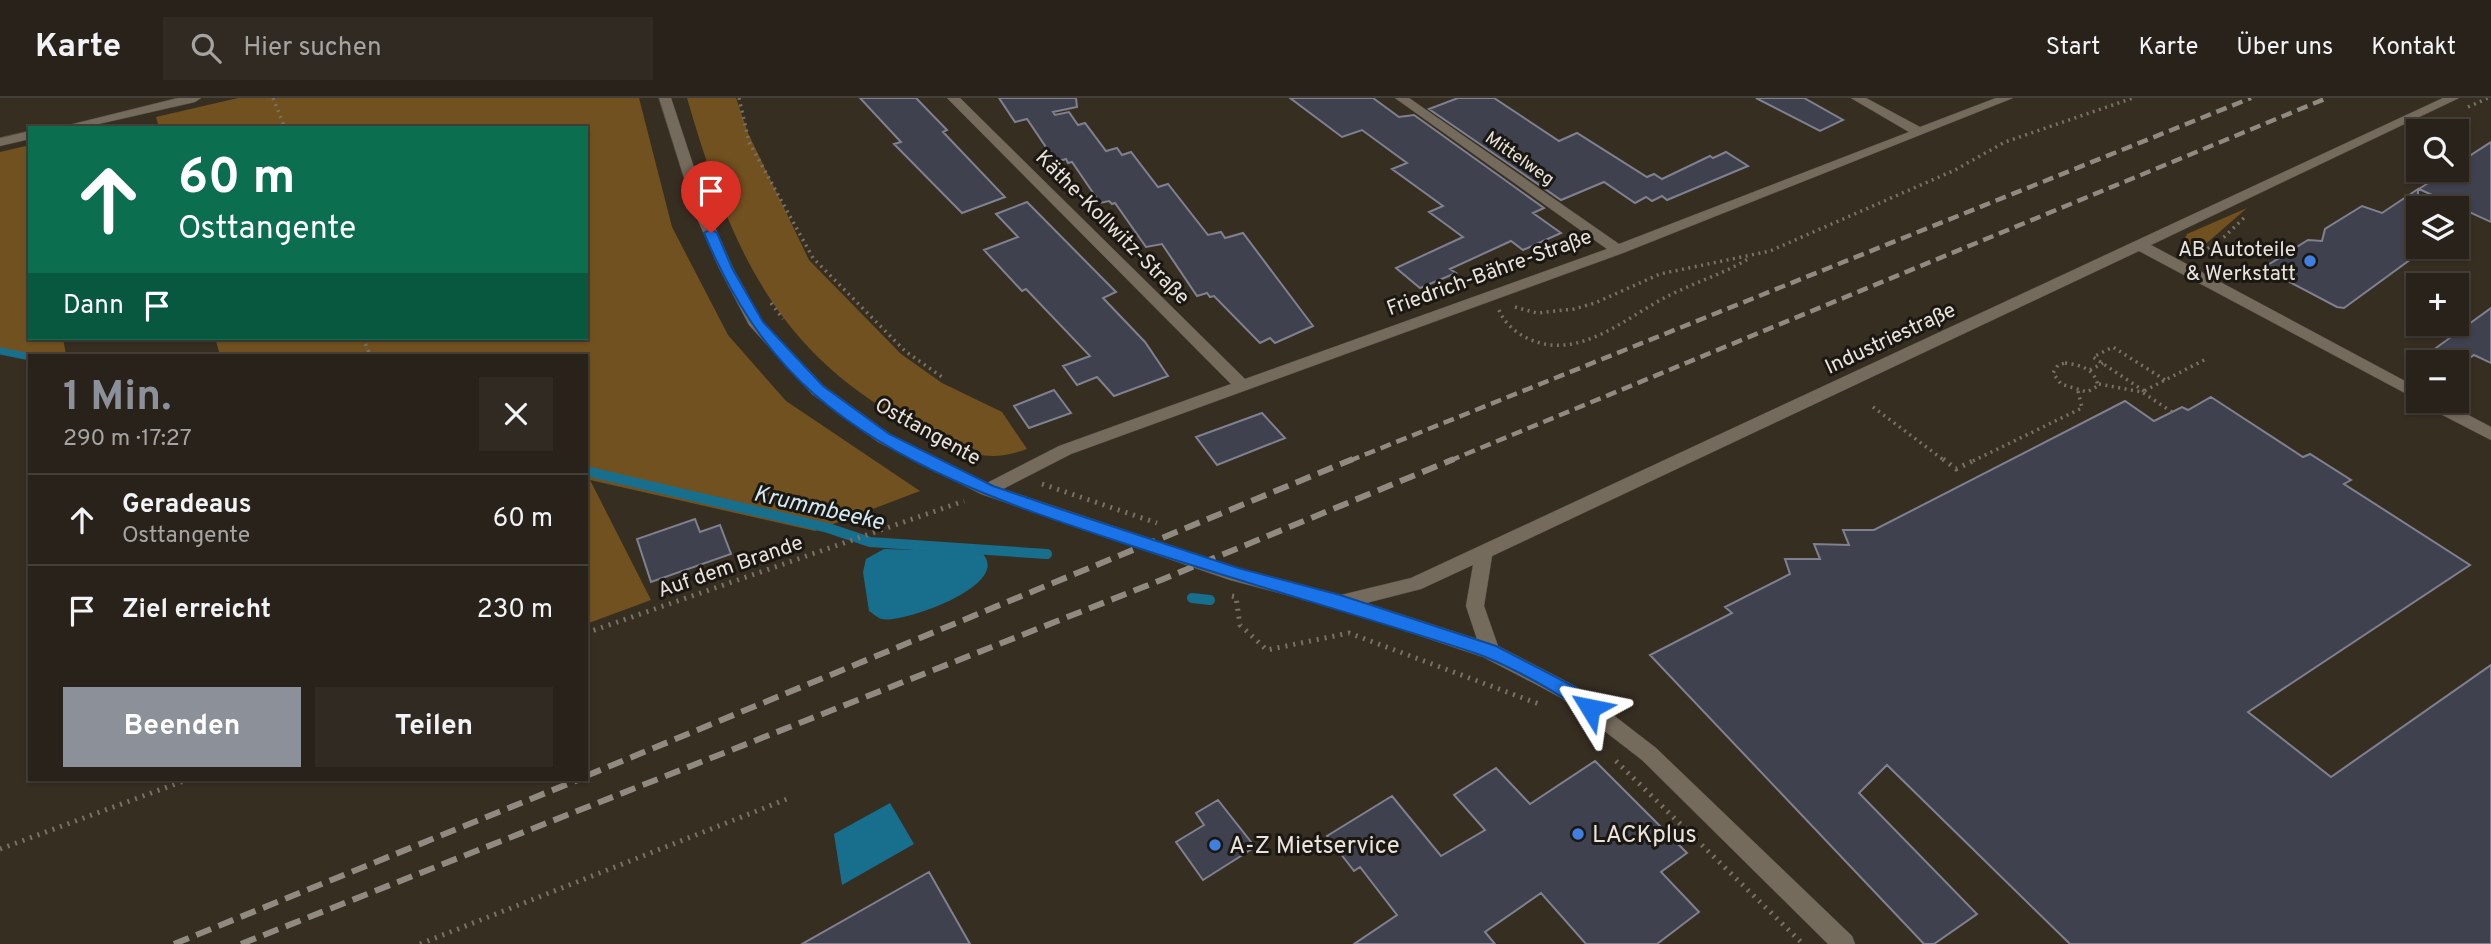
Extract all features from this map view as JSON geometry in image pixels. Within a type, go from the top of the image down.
[{"type":"street","points":[[73,126],[195,98]]},
{"type":"street","name":"Osttangente","points":[[665,98],[703,216],[726,268],[757,325],[818,390],[884,438],[987,490],[1236,575],[1340,602],[1490,651],[1570,693],[1649,754],[1844,944]]},
{"type":"street","name":"Käthe-Kollwitz-Straße","points":[[953,98],[1243,386]]},
{"type":"street","name":"Mittelweg","points":[[1401,98],[1618,250]]},
{"type":"street","points":[[1857,98],[1919,132]]},
{"type":"street","name":"Friedrich-Bähre-Straße","points":[[987,490],[1065,450],[1495,299],[2007,98]]},
{"type":"street","name":"Industriestraße","points":[[1340,602],[1415,584],[2453,98]]},
{"type":"street","points":[[0,142],[28,135]]},
{"type":"street","points":[[2138,244],[2406,389]]},
{"type":"street","points":[[2452,413],[2491,434]]},
{"type":"street","points":[[1484,552],[1475,606],[1490,651]]},
{"type":"path","points":[[273,98],[284,126]]},
{"type":"path","points":[[739,98],[749,142],[813,258],[905,351],[942,377]]},
{"type":"path","points":[[1495,299],[1537,313],[1559,312],[1595,303],[1660,274],[1700,264],[1752,257],[1791,244],[1955,170],[2005,142],[2133,98]]},
{"type":"path","points":[[1495,299],[1503,320],[1518,333],[1533,343],[1555,348],[1590,339],[1644,312],[1669,295],[1720,275],[1752,257]]},
{"type":"path","points":[[765,295],[789,327]]},
{"type":"path","points":[[2165,380],[2113,346],[2093,357],[2172,412]]},
{"type":"path","points":[[2099,384],[2143,391],[2208,358]]},
{"type":"path","points":[[2065,363],[2090,370],[2099,384],[2094,390],[2078,391],[2061,384],[2053,373],[2054,369],[2065,363]]},
{"type":"path","points":[[2090,370],[2103,363]]},
{"type":"path","points":[[1873,407],[1956,469],[2082,408],[2078,391]]},
{"type":"path","points":[[1017,475],[1157,523]]},
{"type":"path","name":"Auf dem Brande","points":[[588,632],[964,501]]},
{"type":"path","points":[[1224,593],[1236,597],[1240,625],[1267,650],[1349,633],[1502,688],[1547,708]]},
{"type":"path","points":[[1614,760],[1803,944]]},
{"type":"path","points":[[0,849],[184,781]]},
{"type":"path","points":[[420,944],[787,799]]},
{"type":"shaded area","points":[[238,98],[639,98],[672,227],[728,335],[786,401],[920,491],[815,531],[590,480],[651,600],[588,623],[588,354],[220,354],[216,340],[588,340],[588,126],[158,126],[156,117]]},
{"type":"shaded area","points":[[687,98],[736,98],[748,133],[809,260],[901,354],[942,383],[1002,412],[1027,449],[1012,454],[986,456],[964,450],[927,432],[875,403],[832,370],[797,334],[767,294],[743,251],[722,204]]},
{"type":"shaded area","points":[[28,145],[28,340],[63,340],[66,354],[28,356],[0,349],[0,152]]},
{"type":"shaded area","points":[[2247,208],[2201,248],[2185,251],[2183,243],[2187,234]]},
{"type":"water","points":[[884,549],[981,552],[988,564],[983,577],[970,589],[952,599],[911,615],[882,619],[869,611],[863,572],[866,559]]},
{"type":"water","points":[[890,803],[914,844],[842,885],[834,834]]},
{"type":"building","points":[[860,98],[916,98],[947,130],[943,132],[1005,197],[962,213],[894,144],[901,142]]},
{"type":"building","points":[[999,98],[1076,98],[1077,107],[1053,112],[1055,115],[1069,112],[1078,125],[1085,123],[1106,151],[1117,148],[1122,155],[1131,152],[1158,187],[1168,184],[1208,235],[1221,232],[1225,238],[1243,233],[1313,326],[1275,343],[1270,338],[1260,343],[1214,296],[1210,297],[1207,293],[1197,296],[1162,244],[1146,247],[1115,203],[1100,203],[1072,162],[1068,163],[1066,159],[1056,162],[1027,119],[1015,122]]},
{"type":"building","points":[[1290,98],[1373,98],[1399,117],[1414,115],[1544,208],[1533,213],[1561,233],[1523,250],[1511,241],[1450,269],[1456,273],[1420,288],[1396,268],[1463,237],[1429,212],[1443,206],[1392,169],[1407,163],[1362,130],[1342,137]]},
{"type":"building","points":[[1458,98],[1494,98],[1559,141],[1577,133],[1647,177],[1654,174],[1662,179],[1710,156],[1713,158],[1726,152],[1748,166],[1667,200],[1662,196],[1652,201],[1646,197],[1635,203],[1604,182],[1561,200],[1429,109]]},
{"type":"building","points":[[1756,98],[1804,98],[1843,120],[1820,131]]},
{"type":"building","points":[[2491,142],[2491,222],[2469,212],[2469,196],[2434,196],[2419,189],[2430,182],[2469,182],[2469,156]]},
{"type":"building","points":[[2418,189],[2418,196],[2408,196]]},
{"type":"building","points":[[2406,197],[2406,259],[2411,259],[2344,308],[2337,307],[2263,268],[2308,240],[2322,241],[2325,229],[2362,206],[2382,213]]},
{"type":"building","points":[[1027,202],[1116,292],[1103,298],[1145,342],[1168,376],[1114,396],[1097,377],[1077,385],[1063,366],[1090,356],[1026,289],[1022,291],[984,250],[1018,237],[996,214]]},
{"type":"building","points":[[2491,308],[2491,363],[2474,355],[2469,359],[2469,350],[2433,350],[2452,336],[2469,336],[2469,324]]},
{"type":"building","points":[[1054,390],[1071,413],[1029,428],[1014,406]]},
{"type":"building","points":[[2211,397],[2303,457],[2310,454],[2351,480],[2344,484],[2470,565],[2248,712],[2331,777],[2491,665],[2491,944],[2070,944],[1887,765],[1859,793],[1977,914],[1934,944],[1924,944],[1650,655],[1732,613],[1725,607],[1790,574],[1785,559],[1820,559],[1814,544],[1849,545],[1843,530],[1874,530],[2125,401],[2154,421],[2182,407],[2188,410]]},
{"type":"building","points":[[1262,413],[1285,438],[1217,465],[1196,437]]},
{"type":"building","points":[[695,519],[700,532],[720,525],[731,554],[651,582],[637,539]]},
{"type":"building","points":[[1595,761],[1687,853],[1661,872],[1699,912],[1657,944],[1586,944],[1541,893],[1485,932],[1495,944],[1354,944],[1397,915],[1360,867],[1354,871],[1327,836],[1392,796],[1441,856],[1485,830],[1454,795],[1496,768],[1530,804]]},
{"type":"building","name":"A-Z Mietservice","points":[[1218,800],[1255,847],[1203,880],[1176,842],[1204,825],[1196,813]]},
{"type":"building","points":[[929,872],[970,944],[802,944]]},
{"type":"waterway","name":"Krummbeeke","points":[[0,351],[28,357]]},
{"type":"waterway","name":"Krummbeeke","points":[[588,471],[828,528],[870,542],[1047,554]]},
{"type":"waterway","name":"Krummbeeke","points":[[1192,598],[1210,600]]},
{"type":"railway","points":[[1349,461],[2251,98]]},
{"type":"railway","points":[[1449,461],[2327,98]]},
{"type":"railway","points":[[588,775],[1353,459]]},
{"type":"railway","points":[[241,944],[1161,580],[1454,459]]},
{"type":"railway","points":[[174,944],[575,781]]},
{"type":"place","name":"AB Autoteile & Werkstatt","points":[[2310,261]]},
{"type":"place","name":"LACKplus","points":[[1578,834]]},
{"type":"place","name":"A-Z Mietservice","points":[[1215,845]]},
{"type":"route","points":[[711,233],[726,268],[757,325],[818,390],[884,438],[987,490],[1236,575],[1340,602],[1490,651],[1570,693],[1590,708]]}]
